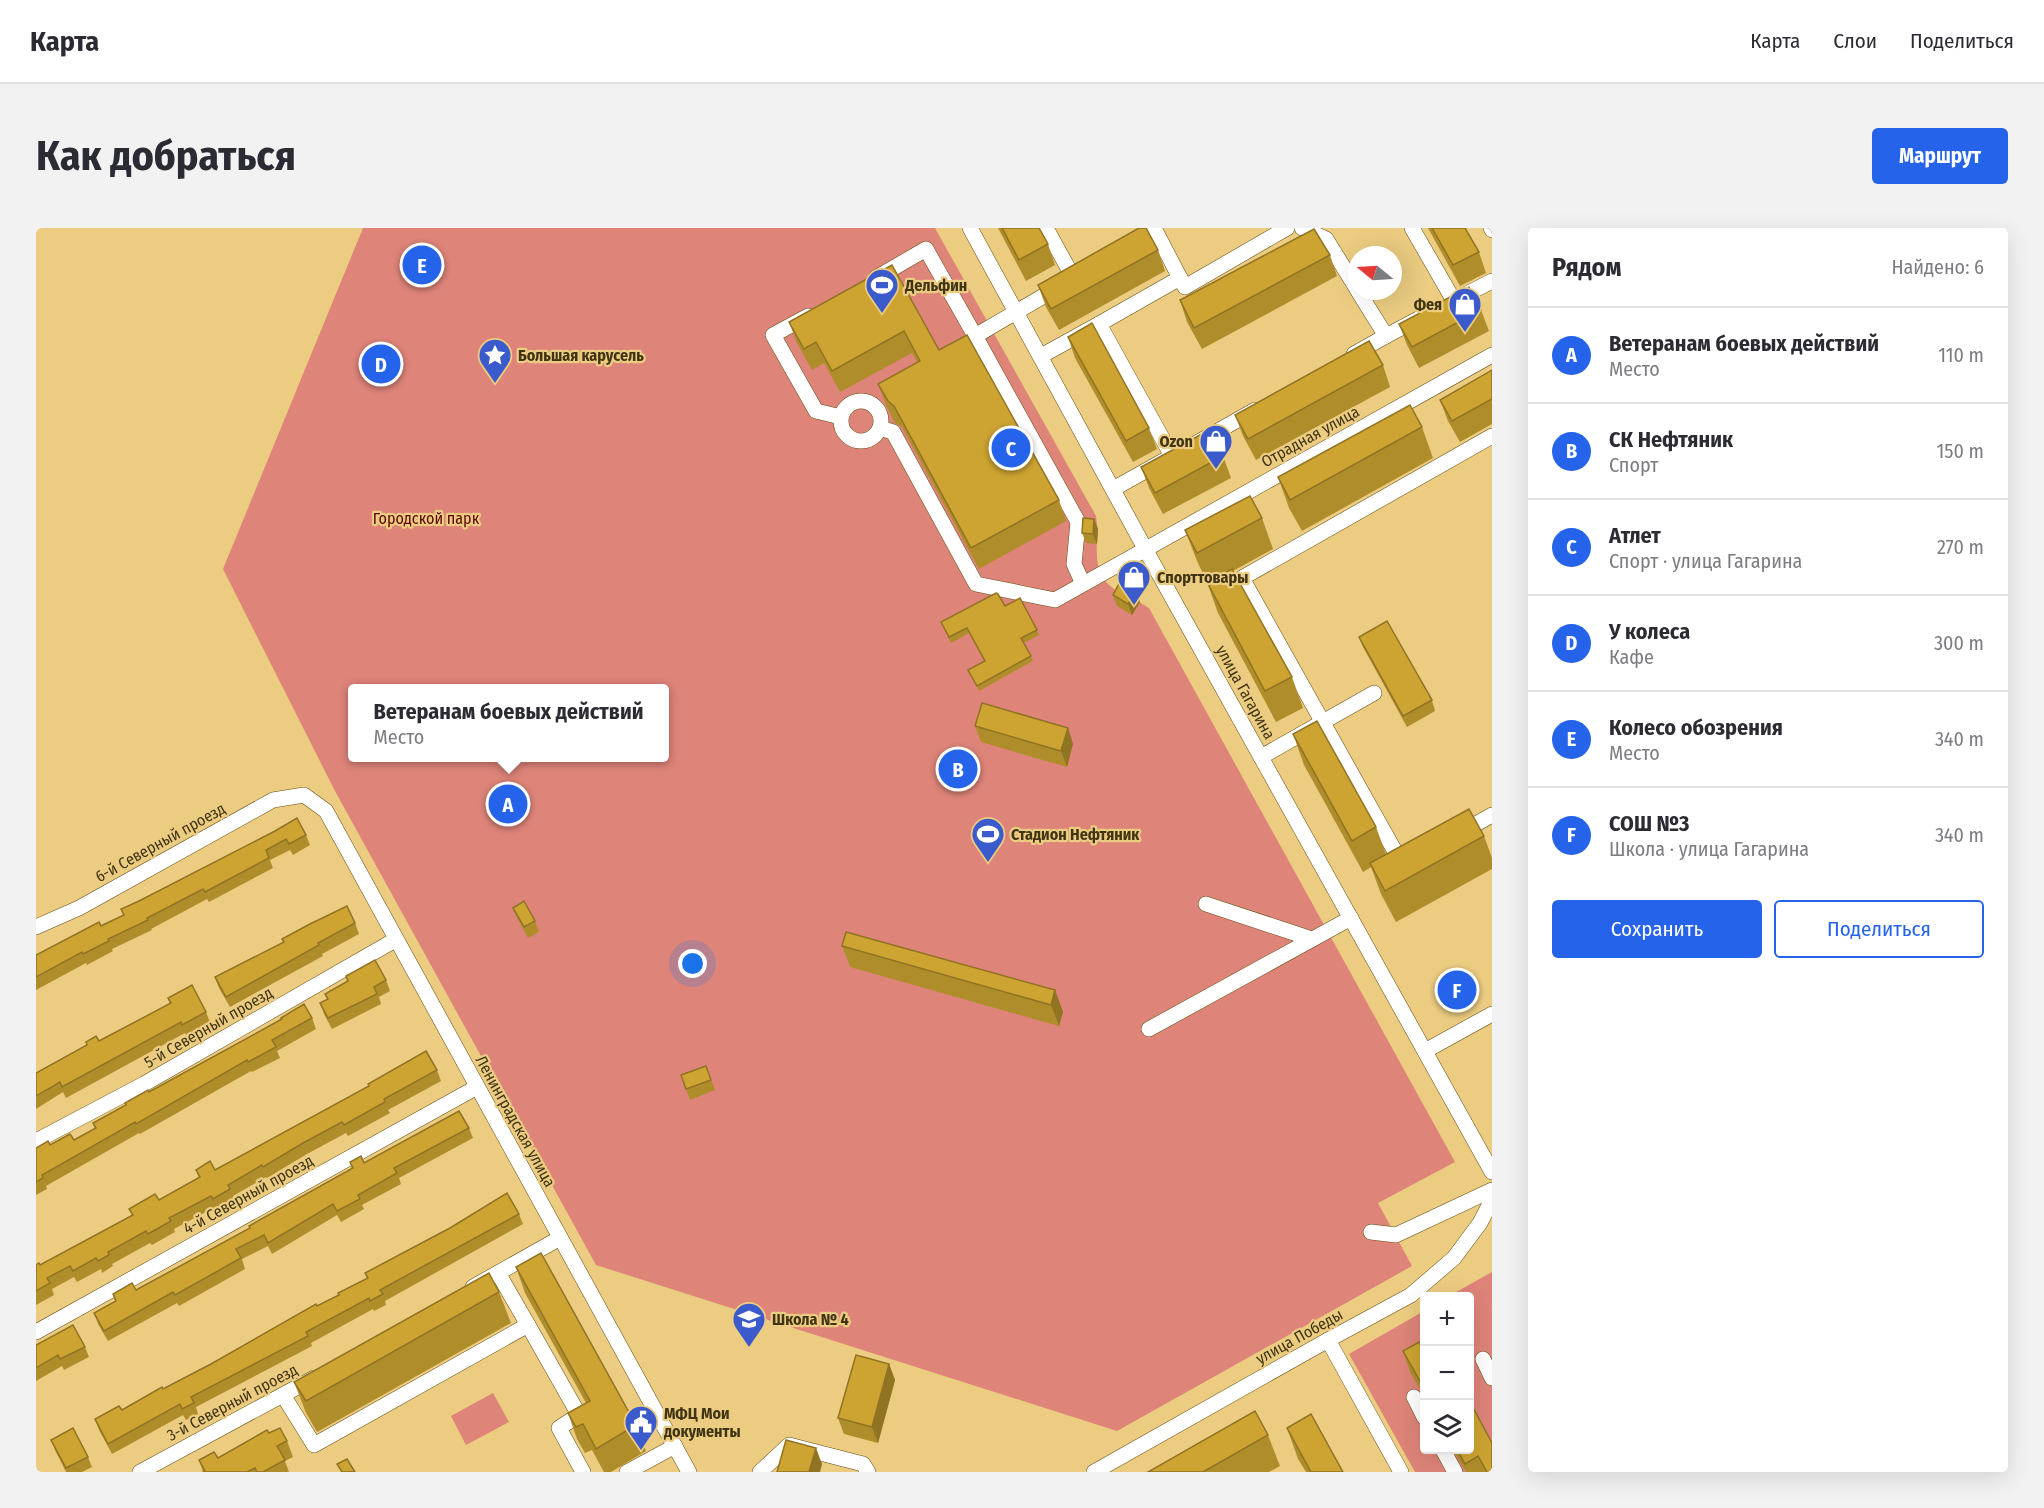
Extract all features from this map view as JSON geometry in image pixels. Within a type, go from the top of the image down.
[{"type":"street","name":"улица Гагарина","points":[[970,228],[1492,1172]]},
{"type":"street","points":[[975,336],[1079,276],[1046,228]]},
{"type":"street","points":[[1115,255],[1155,230],[1185,287],[1287,228]]},
{"type":"street","points":[[1302,228],[1326,239],[1348,274]]},
{"type":"street","points":[[1412,228],[1444,306]]},
{"type":"street","points":[[865,284],[926,249],[1078,522],[1074,564],[1083,584]]},
{"type":"street","points":[[1041,356],[1180,278]]},
{"type":"street","points":[[1345,359],[1492,281]]},
{"type":"street","points":[[1364,300],[1386,336]]},
{"type":"street","points":[[824,307],[773,335],[816,411],[841,417]]},
{"type":"street","points":[[1099,324],[1172,456]]},
{"type":"street","name":"Отрадная улица","points":[[879,428],[893,432],[976,584],[1054,600],[1492,355]]},
{"type":"street","points":[[866,402],[872,404],[880,414],[879,428],[876,433],[865,440],[852,439],[843,430],[841,417],[848,406],[853,403],[866,402]]},
{"type":"street","points":[[1113,489],[1264,405]]},
{"type":"street","points":[[1422,853],[1402,864],[1242,578],[1492,436]]},
{"type":"street","points":[[1261,757],[1374,693]]},
{"type":"street","name":"6-й Северный проезд","points":[[36,927],[79,908],[273,800],[304,795]]},
{"type":"street","name":"Ленинградская улица","points":[[304,795],[326,811],[689,1472]]},
{"type":"street","points":[[1442,842],[1492,815]]},
{"type":"street","points":[[1206,904],[1312,939]]},
{"type":"street","points":[[1149,1029],[1351,918]]},
{"type":"street","name":"5-й Северный проезд","points":[[36,1141],[144,1084],[395,940]]},
{"type":"street","points":[[1425,1051],[1492,1014]]},
{"type":"street","name":"4-й Северный проезд","points":[[36,1332],[477,1087]]},
{"type":"street","points":[[1371,1232],[1396,1235],[1492,1190]]},
{"type":"street","name":"улица Победы","points":[[1094,1472],[1411,1295],[1454,1258],[1480,1223],[1492,1200]]},
{"type":"street","points":[[458,1296],[560,1238]]},
{"type":"street","points":[[498,1273],[579,1415],[559,1428],[583,1472]]},
{"type":"street","points":[[283,1395],[314,1445],[528,1325]]},
{"type":"street","points":[[1328,1340],[1401,1472]]},
{"type":"street","points":[[1483,1359],[1492,1378]]},
{"type":"street","name":"3-й Северный проезд","points":[[140,1472],[324,1372]]},
{"type":"street","points":[[1414,1397],[1420,1408]]},
{"type":"street","points":[[760,1472],[789,1445],[863,1464],[868,1472]]},
{"type":"street","points":[[627,1472],[675,1446]]},
{"type":"street","points":[[1446,1454],[1455,1472]]},
{"type":"green space","name":"Городской парк","points":[[363,228],[935,228],[1096,516],[1097,560],[1102,577],[1111,587],[1149,608],[1455,1162],[1378,1203],[1412,1266],[1117,1431],[596,1265],[335,791],[223,569]]},
{"type":"green space","points":[[1492,1272],[1492,1472],[1415,1472],[1349,1354],[1420,1313],[1420,1454],[1474,1454],[1474,1292],[1456,1292]]},
{"type":"green space","points":[[493,1393],[509,1422],[466,1445],[451,1416]]},
{"type":"building","points":[[1002,228],[1039,228],[1048,244],[1019,260]]},
{"type":"building","points":[[1139,228],[1146,228],[1158,250],[1051,309],[1038,285]]},
{"type":"building","points":[[1432,228],[1465,228],[1479,252],[1453,265]]},
{"type":"building","points":[[1314,229],[1330,255],[1194,328],[1180,300]]},
{"type":"building","points":[[892,265],[939,350],[967,335],[1059,500],[971,548],[894,406],[888,401],[878,384],[920,361],[904,331],[832,371],[816,342],[804,349],[789,322]]},
{"type":"building","points":[[1469,287],[1481,310],[1412,347],[1399,324]]},
{"type":"building","points":[[1092,323],[1149,428],[1126,441],[1068,337]]},
{"type":"building","points":[[1369,341],[1383,365],[1248,439],[1235,415]]},
{"type":"building","points":[[379,351],[385,353],[387,359],[385,365],[379,367],[373,365],[371,359],[373,353]]},
{"type":"building","points":[[1492,370],[1492,399],[1452,421],[1440,400]]},
{"type":"building","points":[[1410,405],[1422,427],[1290,500],[1278,477]]},
{"type":"building","points":[[1209,430],[1223,456],[1155,493],[1141,467]]},
{"type":"building","points":[[1250,496],[1262,518],[1197,553],[1185,530]]},
{"type":"building","points":[[1083,518],[1094,519],[1093,534],[1082,533]]},
{"type":"building","points":[[1232,569],[1292,677],[1265,691],[1207,582]]},
{"type":"building","points":[[1120,582],[1136,591],[1128,604],[1113,595]]},
{"type":"building","points":[[996,593],[1005,606],[1020,598],[1037,630],[1021,638],[1031,656],[977,686],[968,670],[985,661],[967,628],[949,637],[941,622]]},
{"type":"building","points":[[1387,621],[1432,700],[1403,716],[1359,637]]},
{"type":"building","points":[[982,703],[1068,728],[1061,751],[975,726]]},
{"type":"building","points":[[1317,721],[1376,827],[1352,841],[1293,734]]},
{"type":"building","points":[[1469,809],[1484,836],[1385,891],[1370,863]]},
{"type":"building","points":[[297,818],[306,835],[289,844],[286,839],[266,850],[269,858],[205,892],[203,889],[147,918],[148,920],[108,939],[109,941],[83,954],[82,952],[36,977],[36,955],[99,922],[101,926],[124,915],[121,909]]},
{"type":"building","points":[[524,901],[535,921],[524,927],[513,908]]},
{"type":"building","points":[[347,906],[355,923],[226,997],[215,977],[284,942],[282,939]]},
{"type":"building","points":[[846,932],[1055,990],[1051,1005],[842,946]]},
{"type":"building","points":[[375,960],[386,980],[374,987],[377,994],[328,1018],[320,1003],[328,999],[325,994],[348,981],[346,976]]},
{"type":"building","points":[[192,985],[206,1012],[182,1025],[181,1022],[62,1087],[60,1082],[36,1096],[36,1073],[87,1045],[86,1042],[96,1036],[99,1041],[171,1003],[168,998]]},
{"type":"building","points":[[304,1004],[312,1018],[272,1040],[276,1047],[248,1062],[247,1060],[136,1124],[135,1122],[42,1175],[43,1178],[36,1182],[36,1148],[48,1141],[50,1145],[70,1134],[74,1140],[96,1128],[93,1123],[126,1105],[125,1103],[282,1019]]},
{"type":"building","points":[[426,1051],[437,1070],[384,1099],[385,1102],[344,1125],[342,1122],[263,1167],[262,1165],[228,1185],[230,1189],[213,1199],[211,1196],[169,1218],[171,1221],[148,1234],[146,1231],[108,1252],[109,1255],[98,1261],[96,1258],[73,1271],[70,1266],[47,1278],[50,1283],[36,1291],[36,1265],[39,1263],[40,1265],[133,1215],[129,1209],[155,1194],[159,1200],[200,1177],[196,1170],[210,1161],[215,1170],[369,1086],[368,1084]]},
{"type":"building","points":[[706,1066],[711,1080],[686,1089],[681,1075]]},
{"type":"building","points":[[459,1111],[469,1128],[394,1168],[397,1173],[358,1195],[360,1199],[337,1211],[333,1204],[268,1243],[264,1235],[236,1249],[241,1258],[175,1295],[173,1292],[104,1331],[94,1313],[116,1301],[113,1294],[132,1283],[136,1290],[250,1228],[249,1226],[353,1168],[350,1162],[361,1156],[364,1163]]},
{"type":"building","points":[[507,1193],[519,1214],[380,1290],[383,1294],[370,1301],[369,1298],[306,1332],[308,1336],[191,1397],[194,1403],[182,1409],[180,1404],[108,1444],[95,1419],[119,1406],[122,1410],[162,1387],[163,1389],[211,1364],[316,1304],[317,1306],[339,1295],[338,1293],[368,1278],[365,1273],[450,1228]]},
{"type":"building","points":[[541,1253],[636,1425],[596,1449],[583,1424],[576,1427],[568,1413],[590,1401],[516,1267]]},
{"type":"building","points":[[489,1273],[499,1292],[306,1401],[294,1382]]},
{"type":"building","points":[[73,1325],[85,1347],[60,1359],[58,1355],[36,1368],[36,1345]]},
{"type":"building","points":[[1419,1342],[1420,1344],[1420,1381],[1403,1351]]},
{"type":"building","points":[[856,1355],[889,1364],[872,1427],[838,1418]]},
{"type":"building","points":[[1474,1409],[1492,1443],[1492,1472],[1487,1472],[1478,1456],[1465,1464],[1460,1454],[1474,1454]]},
{"type":"building","points":[[1255,1411],[1268,1435],[1203,1472],[1148,1472]]},
{"type":"building","points":[[1311,1414],[1343,1472],[1311,1472],[1287,1428]]},
{"type":"building","points":[[73,1428],[88,1457],[66,1468],[51,1440]]},
{"type":"building","points":[[280,1428],[287,1441],[277,1446],[285,1460],[263,1472],[257,1472],[255,1468],[247,1472],[203,1472],[205,1471],[199,1460],[214,1452],[218,1458],[267,1430],[269,1433]]},
{"type":"building","points":[[786,1440],[816,1448],[809,1472],[777,1472]]},
{"type":"building","points":[[347,1459],[355,1472],[342,1472],[337,1464]]},
{"type":"place","name":"Колесо обозрения","points":[[422,265]]},
{"type":"place","name":"Дельфин","points":[[882,314]]},
{"type":"place","name":"Фея","points":[[1465,333]]},
{"type":"place","name":"У колеса","points":[[381,364]]},
{"type":"place","name":"Большая карусель","points":[[495,384]]},
{"type":"place","name":"Атлет","points":[[1011,448]]},
{"type":"place","name":"Ozon","points":[[1216,470]]},
{"type":"place","name":"Спорттовары","points":[[1134,606]]},
{"type":"place","name":"СК Нефтяник","points":[[958,769]]},
{"type":"place","name":"Ветеранам боевых действий","points":[[508,804]]},
{"type":"place","name":"Стадион Нефтяник","points":[[988,863]]},
{"type":"place","name":"СОШ №3","points":[[1457,990]]},
{"type":"place","name":"Школа № 4","points":[[749,1348]]},
{"type":"place","name":"МФЦ Мои документы","points":[[641,1451]]}]
